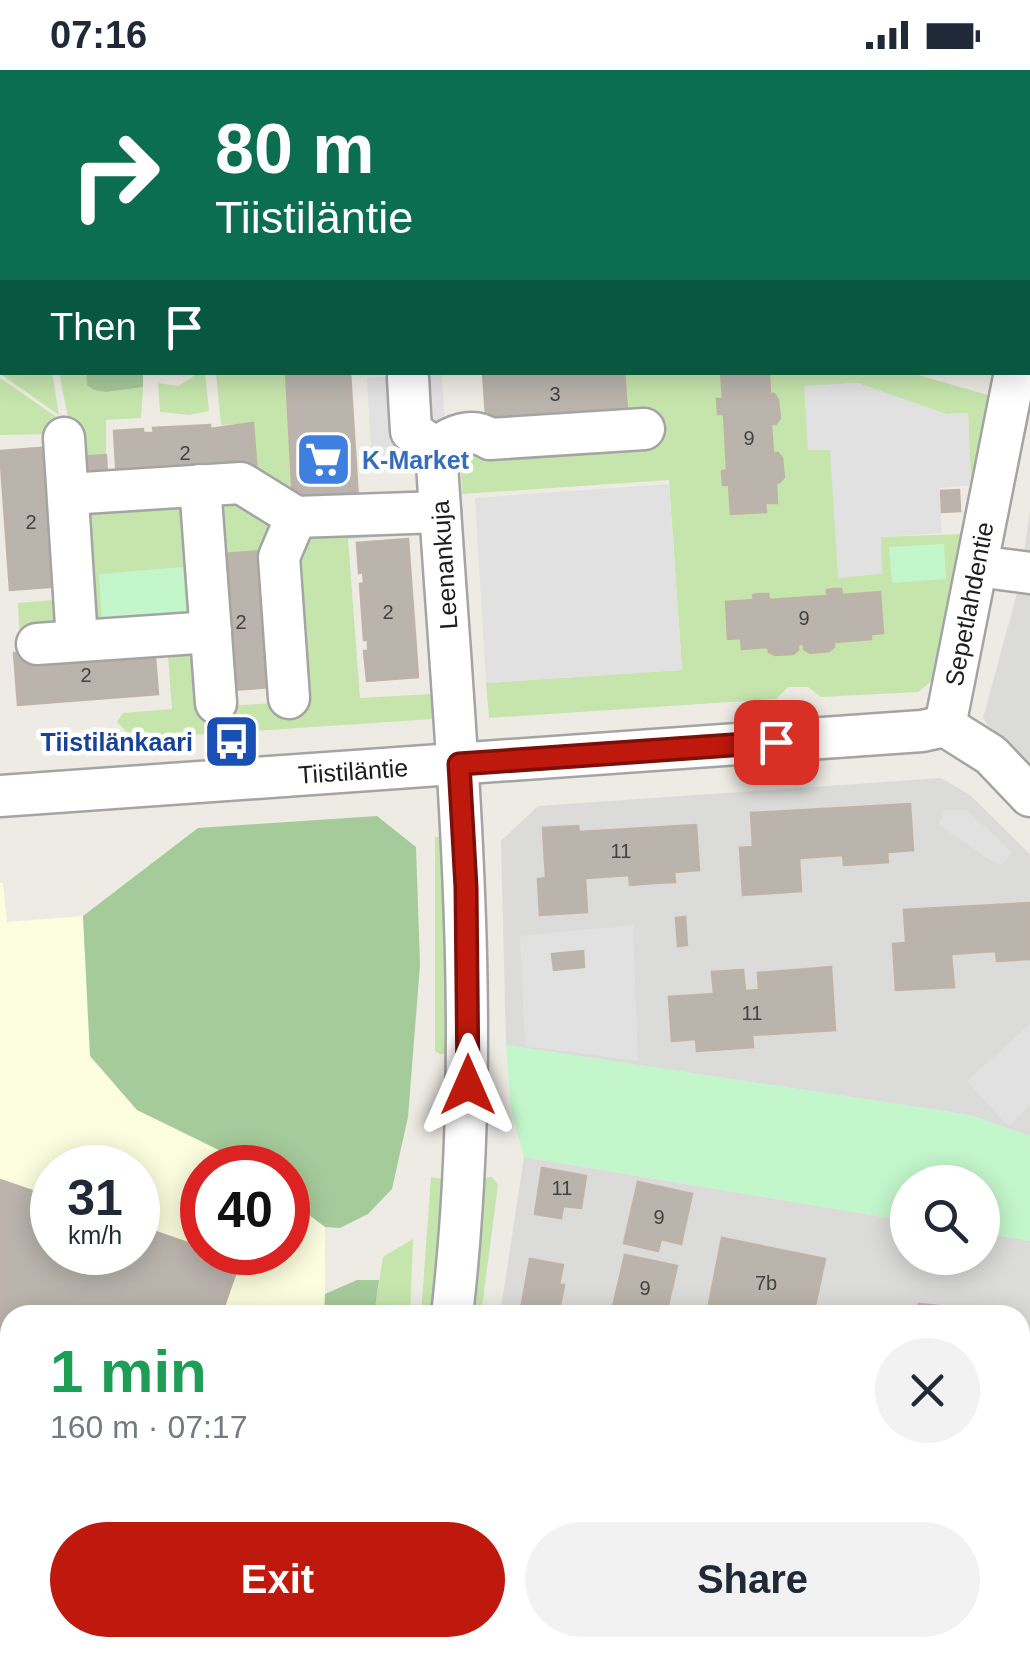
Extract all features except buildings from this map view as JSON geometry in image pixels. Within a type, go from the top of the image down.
[{"type":"street","name":"Sepetlahdentie","points":[[945,726],[1013,375]]},
{"type":"street","points":[[408,378],[411,431],[436,448],[452,435],[481,434],[490,439],[644,429]]},
{"type":"street","points":[[64,438],[77,641]]},
{"type":"street","name":"Leenankuja","points":[[436,448],[459,764]]},
{"type":"street","points":[[68,494],[240,483],[296,517],[440,512]]},
{"type":"street","points":[[200,486],[216,703]]},
{"type":"street","points":[[289,698],[279,557],[296,517]]},
{"type":"street","points":[[977,566],[1030,573]]},
{"type":"street","points":[[37,644],[211,632]]},
{"type":"street","points":[[945,726],[991,756],[1030,796]]},
{"type":"street","name":"Tiistiläntie","points":[[12,796],[922,731],[945,726]]},
{"type":"street","points":[[453,1305],[468,1085],[467,940],[459,764]]},
{"type":"shaded area","points":[[422,375],[441,375],[446,432],[427,433]]},
{"type":"shaded area","points":[[392,376],[396,453],[371,455],[367,378]]},
{"type":"shaded area","points":[[857,383],[946,414],[968,413],[971,485],[939,488],[942,533],[881,537],[882,574],[838,578],[830,450],[808,450],[804,386]]},
{"type":"shaded area","points":[[669,484],[682,670],[486,683],[475,498]]},
{"type":"shaded area","points":[[1030,511],[1030,777],[1007,753],[983,718],[1019,586]]},
{"type":"shaded area","points":[[941,778],[970,795],[1030,854],[1030,1136],[970,1115],[506,1045],[501,841],[538,806]]},
{"type":"shaded area","points":[[945,810],[967,810],[1012,852],[1003,864],[996,864],[939,825]]},
{"type":"shaded area","points":[[0,883],[7,922],[83,916],[90,1056],[137,1110],[209,1145],[180,1145],[180,1275],[310,1275],[310,1216],[325,1227],[325,1305],[0,1305]]},
{"type":"shaded area","points":[[633,925],[638,1061],[525,1046],[520,936]]},
{"type":"shaded area","points":[[1030,1024],[1030,1106],[1008,1126],[967,1081]]},
{"type":"shaded area","points":[[524,1157],[890,1218],[890,1275],[1000,1275],[1000,1236],[1030,1241],[1030,1305],[502,1305]]},
{"type":"green space","points":[[2,375],[52,375],[59,415]]},
{"type":"green space","points":[[59,375],[85,375],[107,392],[143,387],[141,418],[106,420],[106,455],[76,457]]},
{"type":"green space","points":[[86,375],[143,375],[143,387],[107,392],[87,385]]},
{"type":"green space","points":[[205,375],[209,411],[190,415],[160,412],[158,383],[178,386],[194,376]]},
{"type":"green space","points":[[216,375],[286,375],[294,502],[425,533],[348,539],[360,698],[432,694],[433,719],[134,739],[117,722],[123,713],[172,709],[167,642],[202,639],[207,707],[294,702],[282,549],[211,555],[208,505],[257,500],[253,423],[221,425]]},
{"type":"green space","points":[[625,375],[918,375],[988,395],[971,485],[968,413],[946,414],[857,383],[804,387],[830,450],[880,537],[963,534],[934,679],[918,692],[821,697],[808,687],[788,687],[776,699],[489,718],[486,683],[682,670],[669,480],[462,494],[460,449],[629,436]]},
{"type":"green space","points":[[0,378],[55,416],[60,421],[61,434],[0,435]]},
{"type":"green space","points":[[195,493],[205,629],[20,643],[18,603],[78,598],[72,502]]},
{"type":"green space","points":[[944,544],[946,579],[892,583],[889,547]]},
{"type":"green space","points":[[183,567],[187,619],[102,625],[99,574]]},
{"type":"green space","points":[[377,816],[416,847],[420,965],[408,1117],[392,1189],[368,1214],[340,1228],[325,1227],[310,1216],[310,1145],[209,1145],[137,1110],[90,1056],[83,916],[198,828]]},
{"type":"green space","points":[[435,837],[439,837],[444,868],[448,1054],[435,1051]]},
{"type":"green space","points":[[506,1045],[970,1115],[1030,1136],[1030,1241],[1000,1236],[1000,1165],[890,1165],[890,1218],[524,1157],[511,1109]]},
{"type":"green space","points":[[431,1177],[442,1179],[443,1215],[435,1305],[422,1305]]},
{"type":"green space","points":[[492,1177],[498,1185],[482,1305],[467,1305],[480,1178]]},
{"type":"green space","points":[[413,1239],[410,1305],[376,1305],[383,1257]]},
{"type":"green space","points":[[357,1280],[379,1280],[375,1305],[324,1305],[325,1294]]},
{"type":"place","name":"K-Market","points":[[323,460]]},
{"type":"place","name":"Tiistilänkaari","points":[[232,742]]},
{"type":"route","points":[[468,1085],[466,887],[459,764],[776,742]]}]
